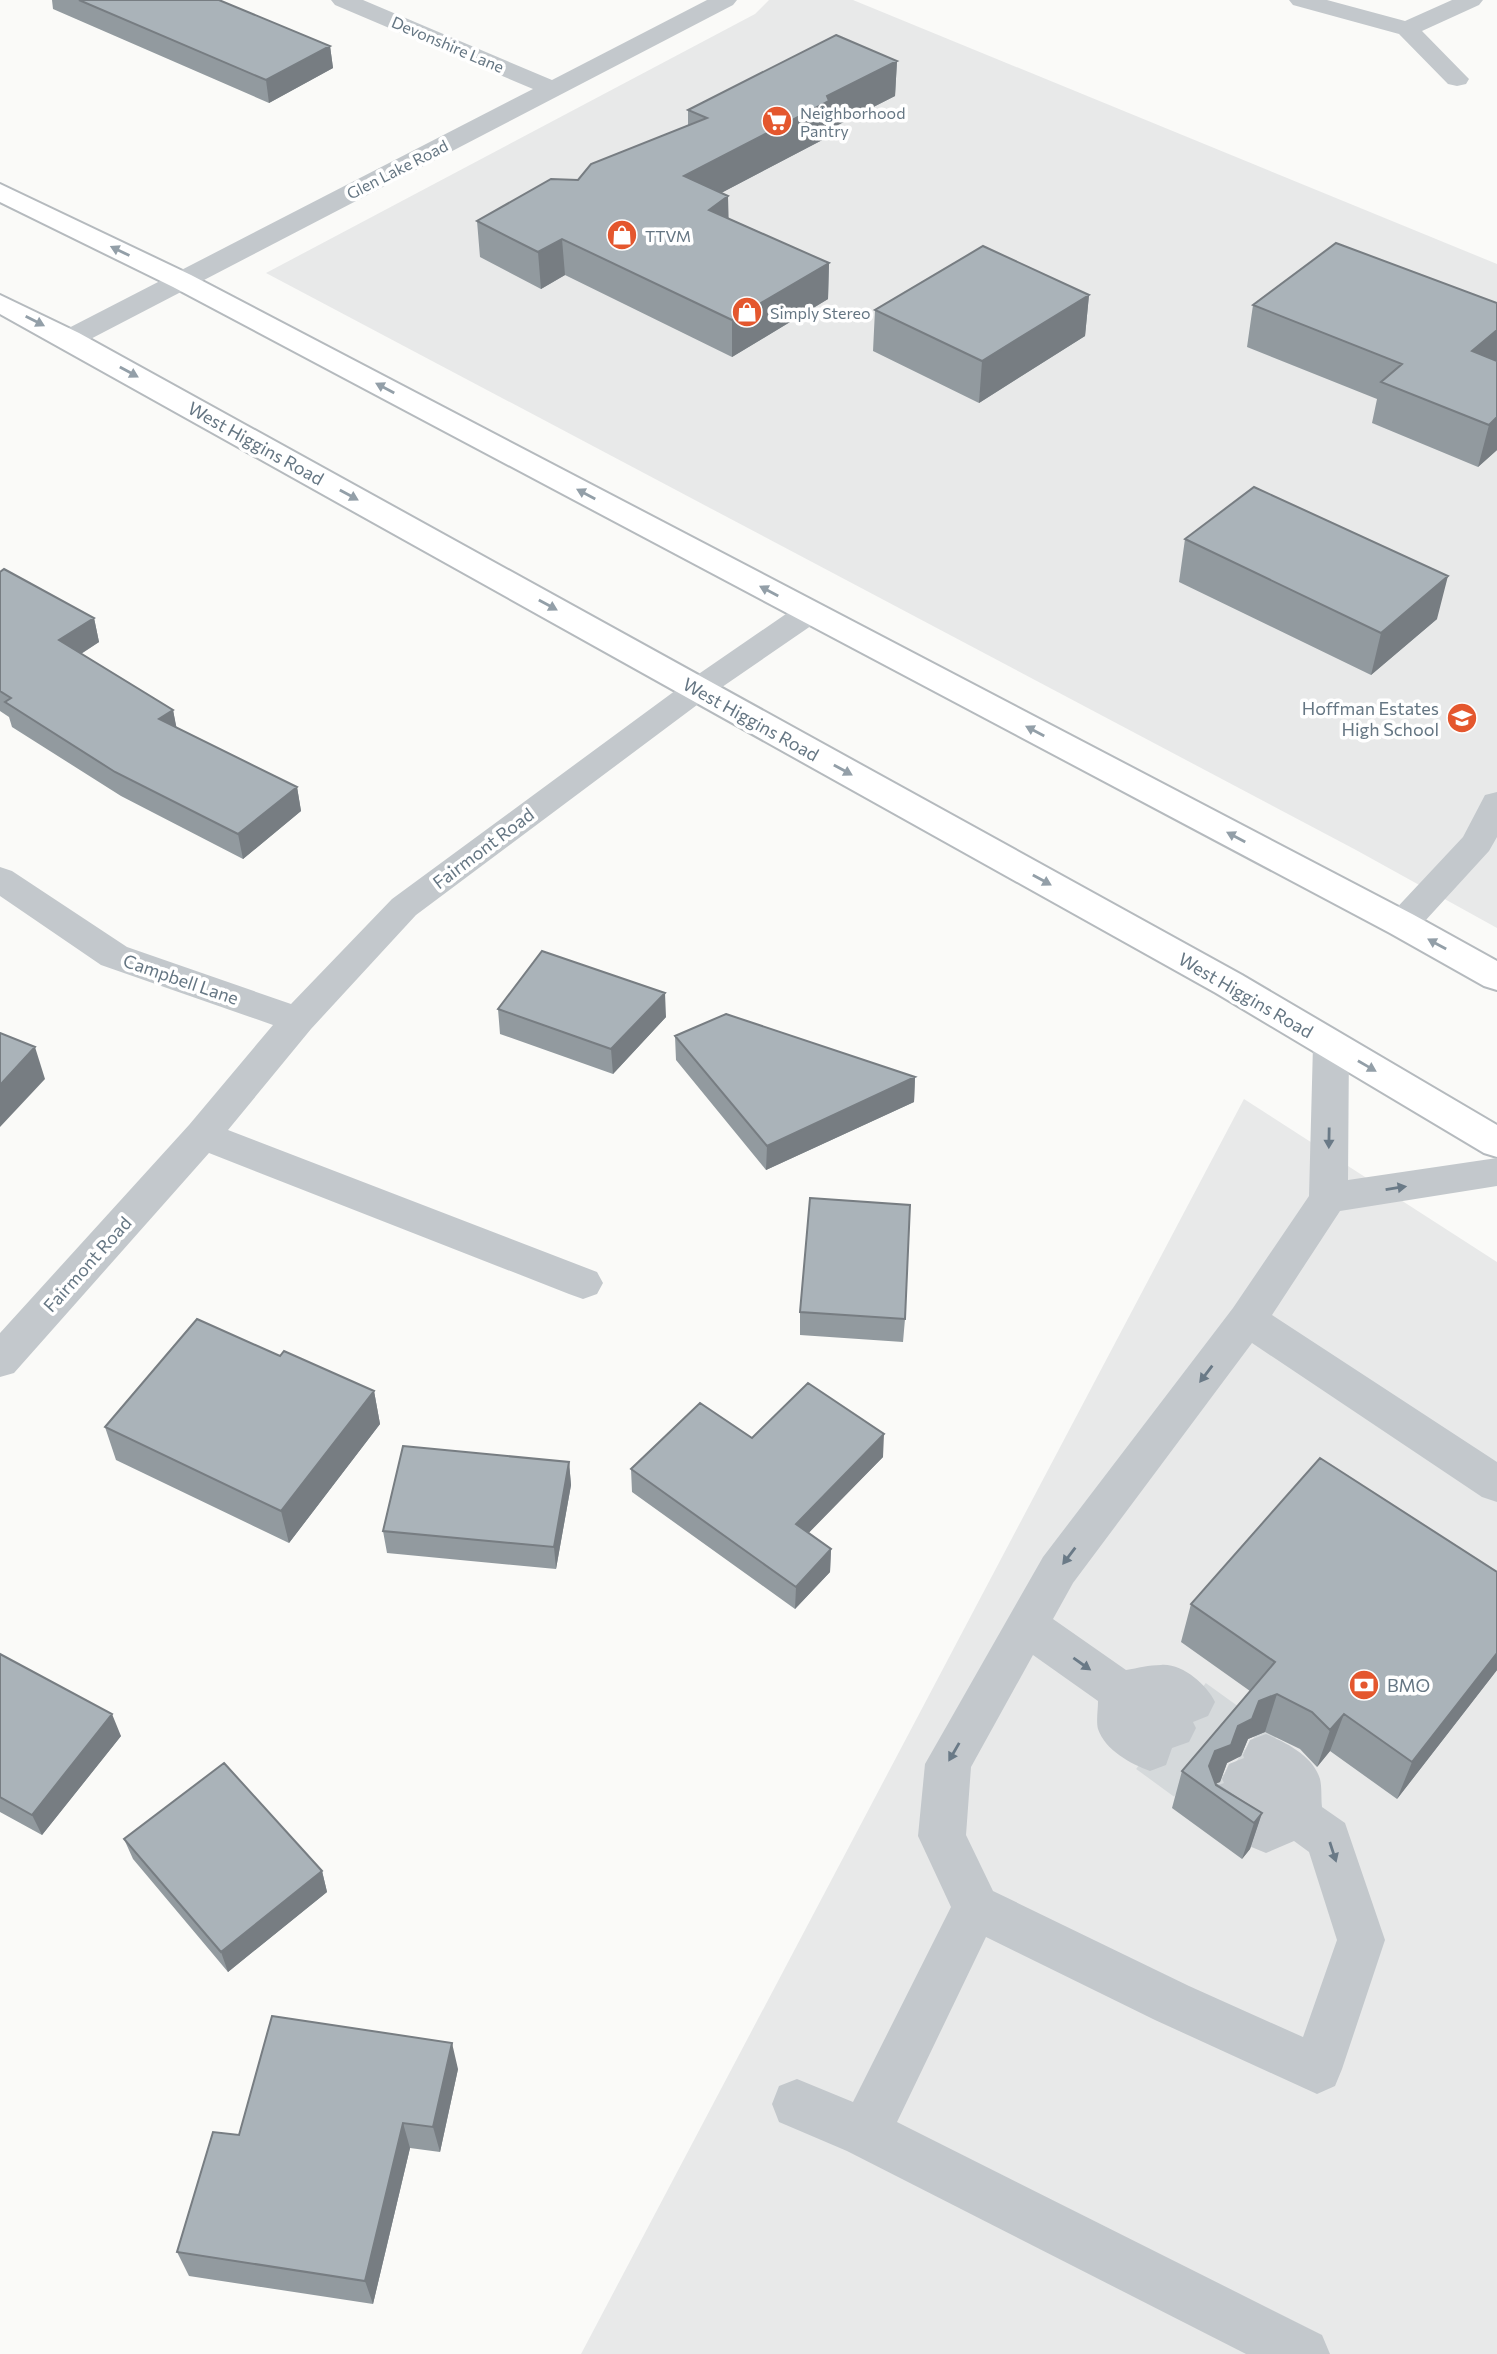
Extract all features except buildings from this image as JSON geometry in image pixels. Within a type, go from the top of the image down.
[{"type":"main road","points":[[0,192],[182,281],[1402,924],[1497,977]]},
{"type":"main road","name":"West Higgins Road","points":[[0,303],[1229,984],[1497,1143]]},
{"type":"street","name":"Devonshire Lane","points":[[342,0],[553,89]]},
{"type":"street","name":"Glen Lake Road","points":[[69,339],[725,0]]},
{"type":"street","points":[[1301,0],[1407,29],[1457,79]]},
{"type":"street","points":[[1407,29],[1471,0]]},
{"type":"street","name":"Fairmont Road","points":[[0,1361],[202,1135],[298,1020],[404,907],[698,689],[810,612]]},
{"type":"street","points":[[1402,924],[1477,843],[1497,803]]},
{"type":"street","name":"Campbell Lane","points":[[0,879],[114,956],[298,1020]]},
{"type":"street","points":[[1245,1779],[1328,1838],[1361,1940],[1317,2069],[1172,2003],[976,1907],[942,1836],[948,1764],[1058,1570],[1247,1320],[1328,1198],[1331,1045]]},
{"type":"street","points":[[202,1135],[583,1283]]},
{"type":"street","points":[[1328,1198],[1497,1172]]},
{"type":"street","points":[[1247,1320],[1497,1484]]},
{"type":"street","points":[[1026,1625],[1121,1691],[1164,1684],[1172,1727],[1120,1727],[1121,1691]]},
{"type":"street","points":[[865,2133],[976,1907]]},
{"type":"street","points":[[797,2104],[865,2133],[1303,2354]]},
{"type":"shaded area","points":[[769,0],[853,0],[1497,264],[1497,928],[1356,850],[266,273],[755,14]]},
{"type":"shaded area","points":[[1244,1099],[1497,1262],[1497,2354],[581,2354]]},
{"type":"tunnel","points":[[1192,1702],[1264,1754]]},
{"type":"tunnel","points":[[1173,1728],[1245,1779]]},
{"type":"tunnel","points":[[1150,1750],[1224,1804]]},
{"type":"place","name":"Neighborhood Pantry","points":[[777,121]]},
{"type":"place","name":"TTVM","points":[[622,235]]},
{"type":"place","name":"Simply Stereo","points":[[747,312]]},
{"type":"place","name":"Hoffman Estates High School","points":[[1462,718]]},
{"type":"place","name":"BMO","points":[[1364,1685]]}]
